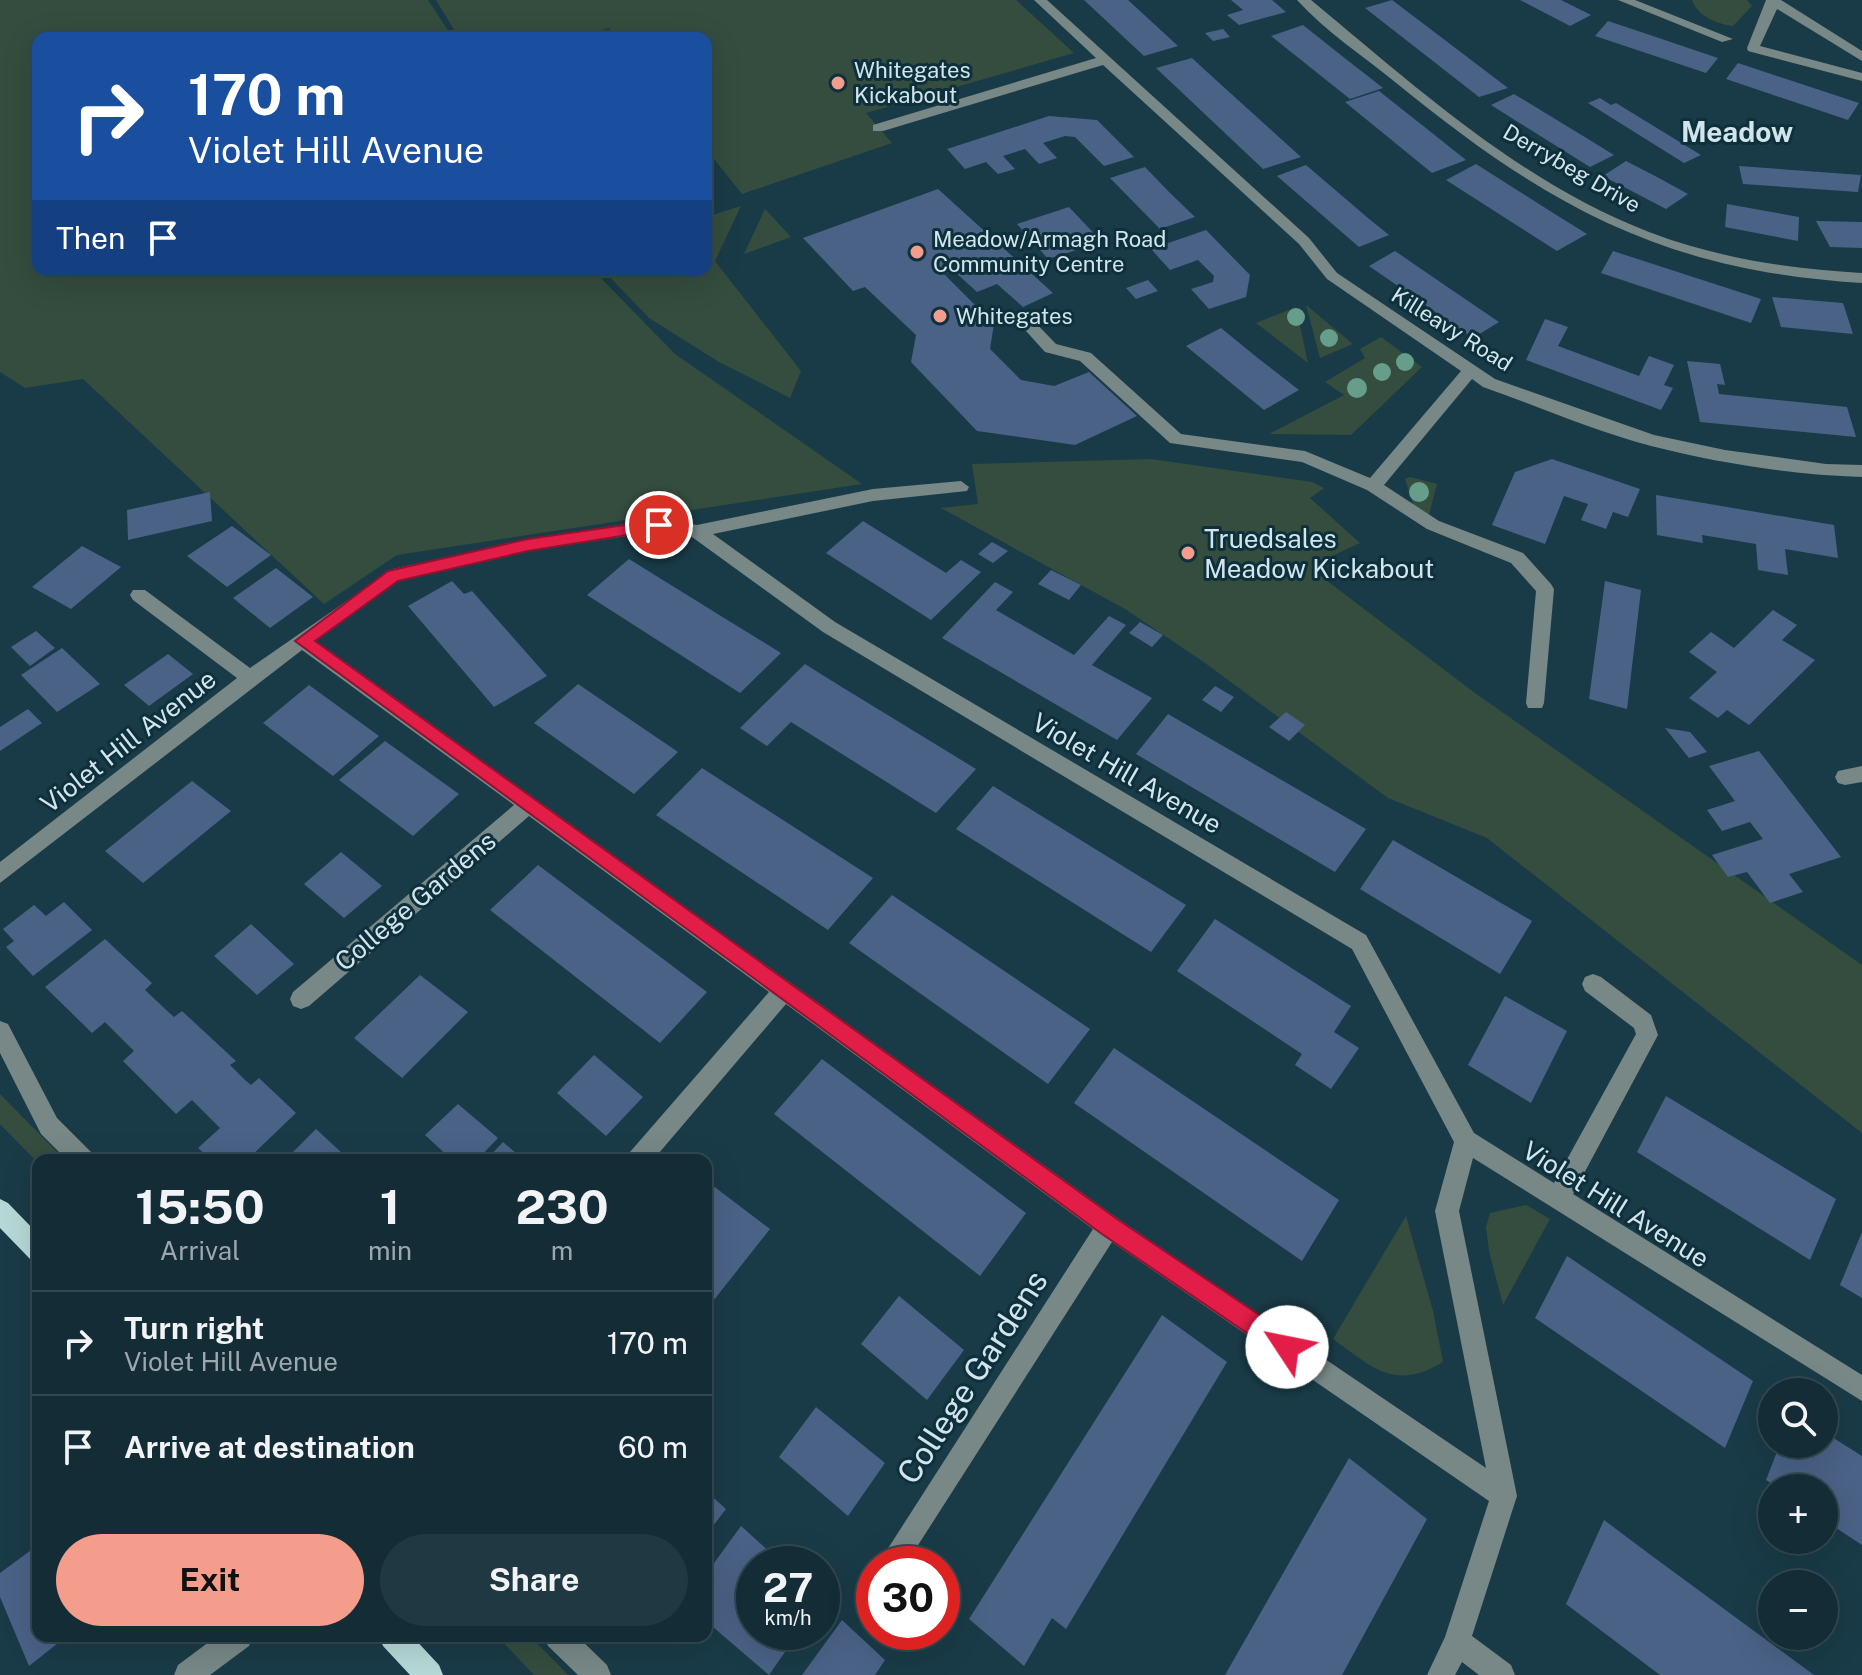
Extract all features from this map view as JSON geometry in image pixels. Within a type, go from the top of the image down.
[{"type":"main road","points":[[0,1211],[32,1245]]},
{"type":"main road","points":[[399,1642],[429,1675]]},
{"type":"street","name":"Killeavy Road","points":[[1040,0],[1304,241],[1332,276],[1402,327],[1489,383],[1651,440],[1725,456],[1826,470],[1862,471]]},
{"type":"street","name":"Derrybeg Drive","points":[[1303,0],[1500,155],[1615,223],[1687,251],[1810,276],[1862,278]]},
{"type":"street","points":[[1624,0],[1727,39]]},
{"type":"street","points":[[1862,57],[1773,0],[1753,48],[1862,77]]},
{"type":"street","points":[[878,128],[1105,60]]},
{"type":"street","points":[[1025,321],[1051,348],[1085,357],[1176,439],[1305,457],[1373,486],[1433,525],[1517,558],[1545,589],[1535,703]]},
{"type":"street","points":[[1373,486],[1471,370]]},
{"type":"street","points":[[697,531],[873,495],[961,487]]},
{"type":"street","name":"Violet Hill Avenue","points":[[0,874],[250,678],[393,576],[528,545],[659,525],[697,531],[829,627],[1359,942],[1466,1141],[1862,1389]]},
{"type":"street","name":"Violet Hill Avenue","points":[[139,595],[250,678]]},
{"type":"street","points":[[303,641],[1109,1226],[1504,1496]]},
{"type":"street","name":"College Gardens","points":[[301,999],[529,804]]},
{"type":"street","points":[[1558,1198],[1647,1035],[1643,1022],[1593,984]]},
{"type":"street","points":[[643,1154],[784,990]]},
{"type":"street","points":[[0,1031],[49,1126],[77,1154]]},
{"type":"street","points":[[1441,1675],[1457,1641],[1504,1496],[1447,1211],[1466,1141]]},
{"type":"street","name":"College Gardens","points":[[903,1546],[1109,1226]]},
{"type":"street","points":[[1457,1641],[1501,1675]]},
{"type":"street","points":[[188,1675],[231,1642]]},
{"type":"street","points":[[564,1642],[597,1675]]},
{"type":"green space","points":[[0,0],[428,0],[449,32],[32,32],[32,276],[599,276],[675,354],[862,484],[397,555],[324,604],[83,379],[25,388],[0,372]]},
{"type":"green space","name":"Whitegates Kickabout","points":[[436,0],[1016,0],[1074,53],[866,113],[892,143],[742,194],[712,156],[712,32],[612,32],[609,28],[593,32],[455,32]]},
{"type":"green space","points":[[1692,0],[1747,0],[1752,6],[1733,26],[1708,18]]},
{"type":"green space","points":[[741,206],[715,261],[801,371],[790,398],[719,362],[649,318],[609,276],[712,276],[712,215]]},
{"type":"green space","points":[[765,209],[791,237],[744,254]]},
{"type":"green space","points":[[1306,305],[1353,344],[1320,358]]},
{"type":"green space","points":[[1296,307],[1308,363],[1256,323]]},
{"type":"green space","points":[[1381,337],[1422,367],[1351,435],[1269,434],[1344,395],[1325,382],[1365,358],[1360,349]]},
{"type":"green space","points":[[1151,459],[1312,482],[1324,488],[1310,498],[1360,543],[1319,562],[1314,571],[1475,693],[1862,965],[1862,1133],[1487,838],[1388,798],[1205,663],[1125,609],[941,508],[978,504],[972,464]]},
{"type":"green space","points":[[1410,477],[1437,484],[1429,515],[1414,507],[1405,479]]},
{"type":"green space","points":[[0,1094],[59,1154],[32,1154],[32,1157],[0,1124]]},
{"type":"green space","points":[[1526,1205],[1550,1219],[1503,1305],[1486,1227],[1490,1213]]},
{"type":"green space","points":[[1406,1216],[1433,1311],[1443,1362],[1426,1371],[1398,1375],[1373,1367],[1333,1339]]},
{"type":"green space","points":[[503,1642],[536,1642],[568,1675],[534,1675]]},
{"type":"building","points":[[1084,0],[1128,0],[1178,46],[1144,56]]},
{"type":"building","points":[[1231,0],[1272,0],[1286,12],[1239,25],[1227,15],[1243,10]]},
{"type":"building","points":[[1392,0],[1508,88],[1479,97],[1365,8]]},
{"type":"building","points":[[1520,0],[1561,0],[1591,15],[1570,26]]},
{"type":"building","points":[[1608,21],[1718,58],[1706,73],[1595,36]]},
{"type":"building","points":[[1303,25],[1383,88],[1350,99],[1271,36]]},
{"type":"building","points":[[1223,29],[1230,37],[1213,41],[1205,33]]},
{"type":"building","points":[[1192,58],[1301,157],[1263,169],[1156,68]]},
{"type":"building","points":[[1738,63],[1859,103],[1848,120],[1726,79]]},
{"type":"building","points":[[1379,91],[1466,160],[1432,173],[1345,102]]},
{"type":"building","points":[[1514,94],[1614,155],[1590,167],[1491,105]]},
{"type":"building","points":[[1600,98],[1611,105],[1616,103],[1701,155],[1684,163],[1588,103]]},
{"type":"building","points":[[1049,116],[1097,120],[1134,157],[1104,166],[1075,137],[1065,136],[1043,143],[1057,158],[1039,164],[1025,149],[1003,156],[1015,169],[998,174],[986,162],[965,169],[947,149]]},
{"type":"building","points":[[1626,161],[1688,194],[1666,209],[1603,176]]},
{"type":"building","points":[[1476,164],[1587,234],[1557,251],[1446,180]]},
{"type":"building","points":[[1306,165],[1389,235],[1359,247],[1277,176]]},
{"type":"building","points":[[1739,166],[1861,175],[1858,192],[1743,184]]},
{"type":"building","points":[[1145,167],[1195,217],[1160,229],[1110,178]]},
{"type":"building","name":"Whitegates","points":[[938,189],[1053,293],[1023,307],[997,284],[977,292],[954,271],[944,274],[994,324],[990,349],[1021,380],[1054,386],[1089,372],[1137,416],[1075,445],[977,431],[911,362],[916,335],[865,287],[853,291],[803,238]]},
{"type":"building","points":[[1727,204],[1799,217],[1798,241],[1725,227]]},
{"type":"building","points":[[1069,207],[1102,242],[1048,259],[1017,224]]},
{"type":"building","points":[[1816,221],[1862,222],[1862,248],[1830,247]]},
{"type":"building","points":[[1206,230],[1250,275],[1246,297],[1209,309],[1191,289],[1213,282],[1214,276],[1198,260],[1170,270],[1151,249]]},
{"type":"building","points":[[1395,251],[1499,322],[1473,338],[1369,266]]},
{"type":"building","points":[[1613,251],[1761,299],[1751,323],[1601,273]]},
{"type":"building","points":[[1115,257],[1124,266],[1103,273],[1094,265]]},
{"type":"building","points":[[1148,280],[1158,291],[1136,299],[1126,288]]},
{"type":"building","points":[[1772,297],[1843,303],[1853,334],[1781,327]]},
{"type":"building","points":[[1545,319],[1568,327],[1558,346],[1639,376],[1649,356],[1674,365],[1664,385],[1673,388],[1661,410],[1526,360]]},
{"type":"building","points":[[1221,328],[1299,390],[1264,410],[1186,346]]},
{"type":"building","points":[[1687,361],[1720,364],[1725,385],[1717,384],[1719,394],[1847,407],[1856,437],[1700,422]]},
{"type":"building","points":[[1552,459],[1640,489],[1628,517],[1613,512],[1606,529],[1581,520],[1588,504],[1564,496],[1545,544],[1492,525],[1515,472]]},
{"type":"building","points":[[210,492],[212,521],[128,540],[127,510]]},
{"type":"building","points":[[1656,495],[1834,525],[1838,558],[1785,549],[1788,575],[1758,570],[1756,544],[1702,535],[1703,543],[1657,535]]},
{"type":"building","points":[[863,521],[946,573],[961,560],[981,572],[931,620],[826,553]]},
{"type":"building","points":[[232,526],[271,555],[227,587],[187,556]]},
{"type":"building","points":[[992,542],[1008,551],[993,563],[978,554]]},
{"type":"building","points":[[82,546],[121,567],[71,609],[32,587]]},
{"type":"building","points":[[629,559],[781,653],[740,693],[587,595]]},
{"type":"building","points":[[276,568],[313,597],[270,628],[233,598]]},
{"type":"building","points":[[1051,570],[1081,585],[1069,600],[1038,584]]},
{"type":"building","points":[[452,581],[464,594],[472,591],[547,676],[494,707],[408,606]]},
{"type":"building","points":[[1605,581],[1641,590],[1627,709],[1589,699]]},
{"type":"building","points":[[995,582],[1013,592],[996,610],[1074,655],[1109,616],[1126,625],[1092,665],[1152,698],[1117,740],[942,638]]},
{"type":"building","points":[[1773,610],[1797,625],[1782,640],[1815,660],[1749,725],[1727,710],[1718,718],[1689,698],[1717,672],[1689,652],[1711,632],[1734,648]]},
{"type":"building","points":[[1140,622],[1163,635],[1152,647],[1129,633]]},
{"type":"building","points":[[36,631],[55,648],[30,666],[11,647]]},
{"type":"building","points":[[62,648],[100,684],[57,712],[21,675]]},
{"type":"building","points":[[168,654],[193,674],[149,706],[124,685]]},
{"type":"building","points":[[805,664],[976,769],[936,813],[791,722],[767,746],[740,728]]},
{"type":"building","points":[[578,684],[678,752],[634,794],[534,723]]},
{"type":"building","points":[[309,685],[379,736],[333,776],[263,723]]},
{"type":"building","points":[[1215,686],[1234,697],[1221,712],[1202,700]]},
{"type":"building","points":[[28,709],[42,723],[0,751],[0,727]]},
{"type":"building","points":[[1286,712],[1305,725],[1289,741],[1269,727]]},
{"type":"building","points":[[1168,714],[1366,829],[1335,872],[1136,754]]},
{"type":"building","points":[[1665,728],[1690,732],[1707,752],[1689,758]]},
{"type":"building","points":[[385,741],[459,794],[413,836],[339,780]]},
{"type":"building","points":[[1759,751],[1841,857],[1789,874],[1803,892],[1770,903],[1747,872],[1728,877],[1712,855],[1763,839],[1750,822],[1722,831],[1707,810],[1735,801],[1709,766]]},
{"type":"building","points":[[702,768],[873,878],[828,930],[656,815]]},
{"type":"building","points":[[192,781],[231,811],[143,883],[105,851]]},
{"type":"building","points":[[993,786],[1186,905],[1151,952],[956,829]]},
{"type":"building","points":[[1393,840],[1532,921],[1500,974],[1360,889]]},
{"type":"building","points":[[341,852],[382,886],[344,918],[304,884]]},
{"type":"building","points":[[538,865],[707,992],[660,1043],[490,910]]},
{"type":"building","points":[[892,895],[1090,1029],[1048,1084],[849,943]]},
{"type":"building","points":[[64,902],[92,930],[33,976],[6,947],[14,941],[3,929],[34,905],[46,916]]},
{"type":"building","points":[[1215,919],[1351,1006],[1334,1032],[1359,1048],[1331,1089],[1295,1065],[1302,1054],[1177,971]]},
{"type":"building","points":[[251,924],[294,964],[257,995],[214,956]]},
{"type":"building","points":[[105,939],[152,983],[145,990],[174,1017],[182,1011],[236,1061],[230,1065],[245,1080],[251,1085],[259,1078],[296,1113],[253,1154],[204,1154],[198,1148],[220,1128],[192,1100],[176,1114],[123,1061],[134,1051],[105,1022],[92,1033],[45,987]]},
{"type":"building","points":[[420,975],[468,1012],[402,1078],[354,1038]]},
{"type":"building","points":[[1505,996],[1567,1031],[1531,1103],[1468,1065]]},
{"type":"building","points":[[1114,1048],[1339,1200],[1302,1261],[1074,1103]]},
{"type":"building","points":[[594,1055],[643,1097],[606,1136],[557,1093]]},
{"type":"building","points":[[822,1059],[1026,1213],[980,1276],[774,1114]]},
{"type":"building","points":[[1666,1096],[1836,1199],[1810,1260],[1637,1152]]},
{"type":"building","points":[[458,1104],[498,1138],[483,1154],[446,1154],[425,1135]]},
{"type":"building","points":[[316,1129],[343,1154],[291,1154]]},
{"type":"building","points":[[503,1142],[517,1154],[492,1154]]},
{"type":"building","points":[[712,1185],[770,1229],[712,1302]]},
{"type":"building","points":[[1862,1232],[1862,1298],[1840,1285]]},
{"type":"building","points":[[1567,1256],[1753,1381],[1725,1448],[1535,1318]]},
{"type":"building","points":[[899,1296],[964,1350],[927,1400],[861,1344]]},
{"type":"building","points":[[1162,1315],[1227,1362],[1066,1629],[1052,1618],[1024,1666],[969,1619]]},
{"type":"building","points":[[816,1407],[885,1463],[848,1516],[779,1457]]},
{"type":"building","points":[[1838,1441],[1862,1456],[1862,1545],[1838,1529],[1838,1474],[1768,1474],[1775,1458],[1838,1458]]},
{"type":"building","points":[[1349,1458],[1427,1519],[1342,1675],[1225,1675]]},
{"type":"building","points":[[712,1496],[726,1509],[712,1527]]},
{"type":"building","points":[[1604,1520],[1758,1634],[1758,1650],[1780,1650],[1814,1675],[1660,1675],[1566,1604]]},
{"type":"building","points":[[741,1526],[763,1546],[736,1546],[736,1647],[712,1626],[712,1566]]},
{"type":"building","points":[[32,1549],[32,1642],[59,1642],[29,1666],[0,1597],[0,1573]]},
{"type":"building","points":[[842,1620],[856,1633],[856,1650],[874,1650],[885,1660],[875,1675],[802,1675],[820,1650],[840,1650]]},
{"type":"building","points":[[740,1650],[786,1650],[769,1675]]},
{"type":"place","name":"Whitegates Kickabout","points":[[838,83]]},
{"type":"place","name":"Meadow/Armagh Road Community Centre","points":[[917,252]]},
{"type":"place","name":"Whitegates","points":[[940,316]]},
{"type":"place","name":"Truedsales Meadow Kickabout","points":[[1188,553]]},
{"type":"district","name":"Meadow","points":[[1737,131]]},
{"type":"route","points":[[659,525],[528,545],[393,576],[303,641],[1109,1226],[1287,1347]]}]
